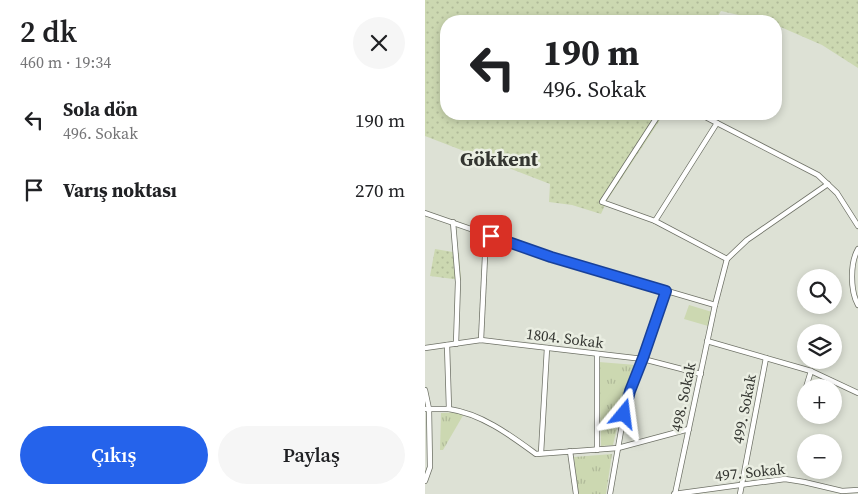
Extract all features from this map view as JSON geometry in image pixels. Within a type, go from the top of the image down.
[{"type":"street","points":[[655,120],[602,202],[655,221],[727,259],[747,240],[829,184]]},
{"type":"street","points":[[711,120],[813,171],[837,193],[858,226]]},
{"type":"street","points":[[655,221],[717,123]]},
{"type":"street","points":[[425,214],[551,257],[715,305]]},
{"type":"street","points":[[453,222],[458,282],[457,344]]},
{"type":"street","points":[[481,340],[486,234]]},
{"type":"street","points":[[858,249],[854,257],[852,269],[855,299],[858,305]]},
{"type":"street","name":"498. Sokak","points":[[674,494],[715,305],[727,259]]},
{"type":"street","points":[[610,494],[627,402],[666,291]]},
{"type":"street","name":"1804. Sokak","points":[[425,348],[481,340],[643,358],[701,374]]},
{"type":"street","points":[[707,341],[811,372],[858,393]]},
{"type":"street","points":[[447,345],[449,409]]},
{"type":"street","points":[[541,453],[547,348]]},
{"type":"street","points":[[597,354],[597,450]]},
{"type":"street","name":"499. Sokak","points":[[740,494],[766,358]]},
{"type":"street","points":[[809,379],[811,372]]},
{"type":"street","points":[[425,390],[428,467],[425,481]]},
{"type":"street","points":[[427,409],[459,411],[495,426],[536,454],[618,448],[689,429]]},
{"type":"street","points":[[571,451],[576,494]]},
{"type":"street","name":"497. Sokak","points":[[674,494],[785,479],[842,491],[858,490]]},
{"type":"green space","points":[[425,0],[858,0],[858,68],[822,45],[782,28],[782,15],[739,15],[721,11],[719,15],[440,15],[440,120],[660,120],[608,199],[601,214],[572,205],[549,202],[550,184],[425,136]]},
{"type":"green space","points":[[435,249],[459,253],[461,280],[430,276]]},
{"type":"green space","points":[[689,305],[712,312],[708,326],[684,319]]},
{"type":"green space","points":[[599,362],[636,365],[623,403],[613,445],[601,446]]},
{"type":"green space","points":[[465,412],[443,450],[440,450],[441,413]]},
{"type":"green space","points":[[612,454],[606,494],[578,494],[574,457]]},
{"type":"district","name":"Gökkent","points":[[499,159]]},
{"type":"route","points":[[491,236],[551,257],[666,291],[630,391],[624,414]]}]
